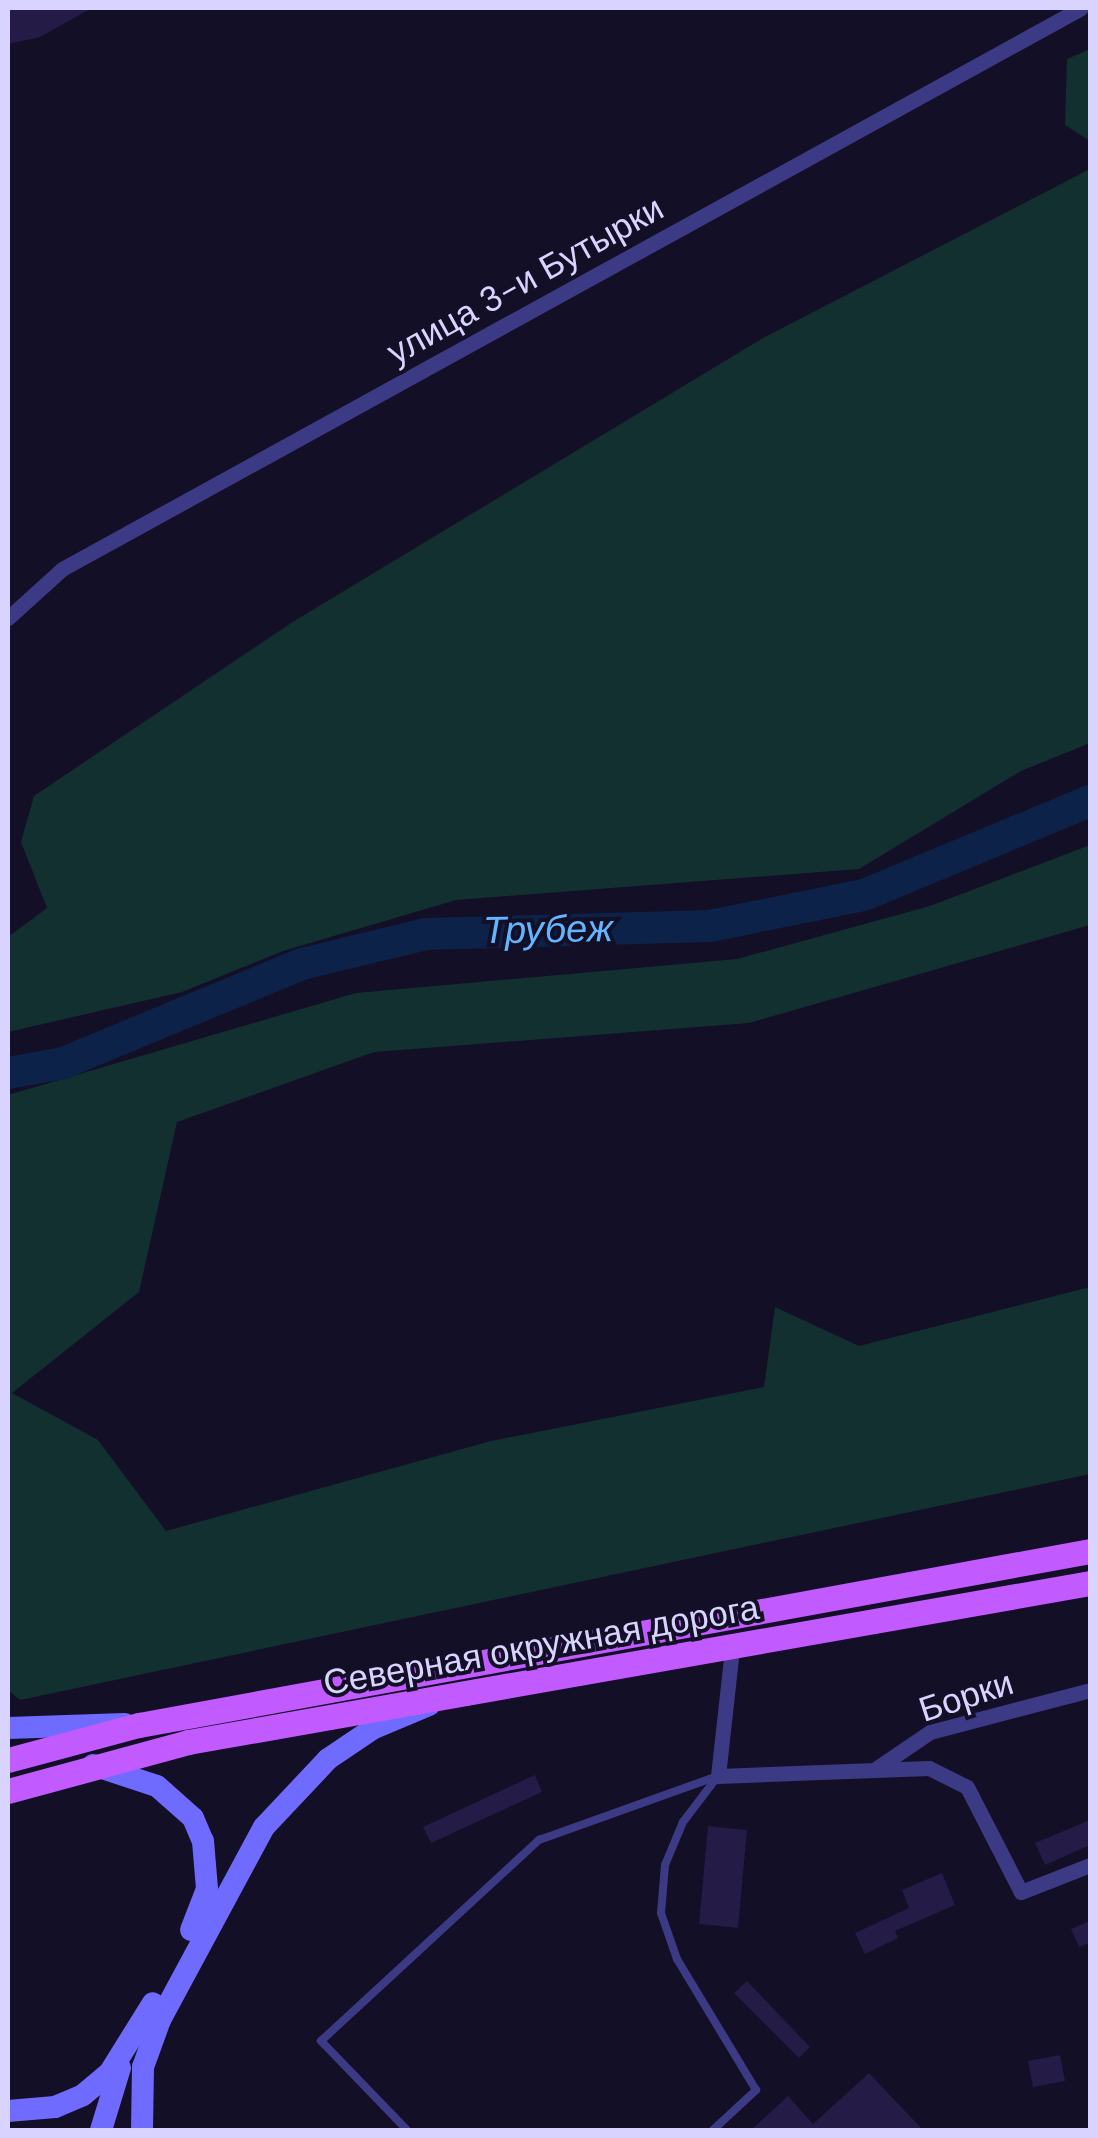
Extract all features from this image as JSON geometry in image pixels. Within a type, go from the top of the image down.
[{"type":"main road","name":"Северная окружная дорога","points":[[8,1760],[138,1724],[1090,1551]]},
{"type":"main road","name":"Северная окружная дорога","points":[[8,1792],[90,1764],[460,1692],[732,1649],[1090,1584]]},
{"type":"street","name":"улица 3-и Бутырки","points":[[8,618],[62,569],[1081,8]]},
{"type":"street","points":[[732,1649],[718,1776],[866,1775],[929,1768],[966,1787],[1021,1892],[1090,1865]]},
{"type":"street","name":"Борки","points":[[866,1775],[930,1732],[1090,1690]]},
{"type":"street","points":[[142,2130],[143,2067],[160,2020],[264,1827],[328,1759],[374,1728],[460,1692]]},
{"type":"street","points":[[8,1728],[138,1724]]},
{"type":"street","points":[[90,1764],[156,1786],[193,1818],[203,1841],[207,1889],[200,1914],[108,2092],[100,2130]]},
{"type":"street","points":[[8,2111],[55,2106],[84,2095],[132,2042]]},
{"type":"street","points":[[8,2119],[24,2130]]},
{"type":"lane","points":[[713,2130],[756,2090],[677,1960],[661,1913],[665,1865],[683,1822],[718,1776]]},
{"type":"lane","points":[[406,2130],[321,2041],[539,1840],[718,1776]]},
{"type":"green space","points":[[1090,49],[1090,141],[1065,125],[1067,59]]},
{"type":"green space","points":[[1090,169],[1090,743],[1021,771],[859,869],[456,900],[283,951],[182,992],[8,1032],[8,937],[47,908],[21,842],[34,796],[291,623],[763,338]]},
{"type":"green space","points":[[1090,845],[1090,925],[749,1023],[374,1052],[177,1122],[139,1292],[12,1393],[98,1440],[166,1531],[491,1441],[764,1387],[775,1307],[859,1346],[1090,1287],[1090,1474],[20,1700],[8,1690],[8,1095],[356,993],[737,959],[930,906]]},
{"type":"building","points":[[8,8],[92,8],[40,37],[8,44]]},
{"type":"building","points":[[535,1775],[542,1792],[431,1843],[423,1827]]},
{"type":"building","points":[[1090,1820],[1090,1845],[1045,1865],[1035,1843]]},
{"type":"building","points":[[708,1826],[747,1830],[738,1928],[699,1924]]},
{"type":"building","points":[[942,1873],[955,1905],[895,1931],[898,1938],[865,1954],[855,1933],[909,1908],[902,1890]]},
{"type":"building","points":[[1090,1921],[1090,1943],[1079,1947],[1071,1929]]},
{"type":"building","points":[[747,1981],[810,2047],[799,2058],[734,1993]]},
{"type":"building","points":[[1060,2055],[1065,2081],[1033,2087],[1028,2061]]},
{"type":"building","points":[[869,2073],[923,2130],[751,2130],[788,2096],[813,2124]]},
{"type":"waterway","name":"Трубеж","points":[[8,1073],[63,1063],[302,964],[426,934],[710,926],[864,895],[1090,801]]}]
